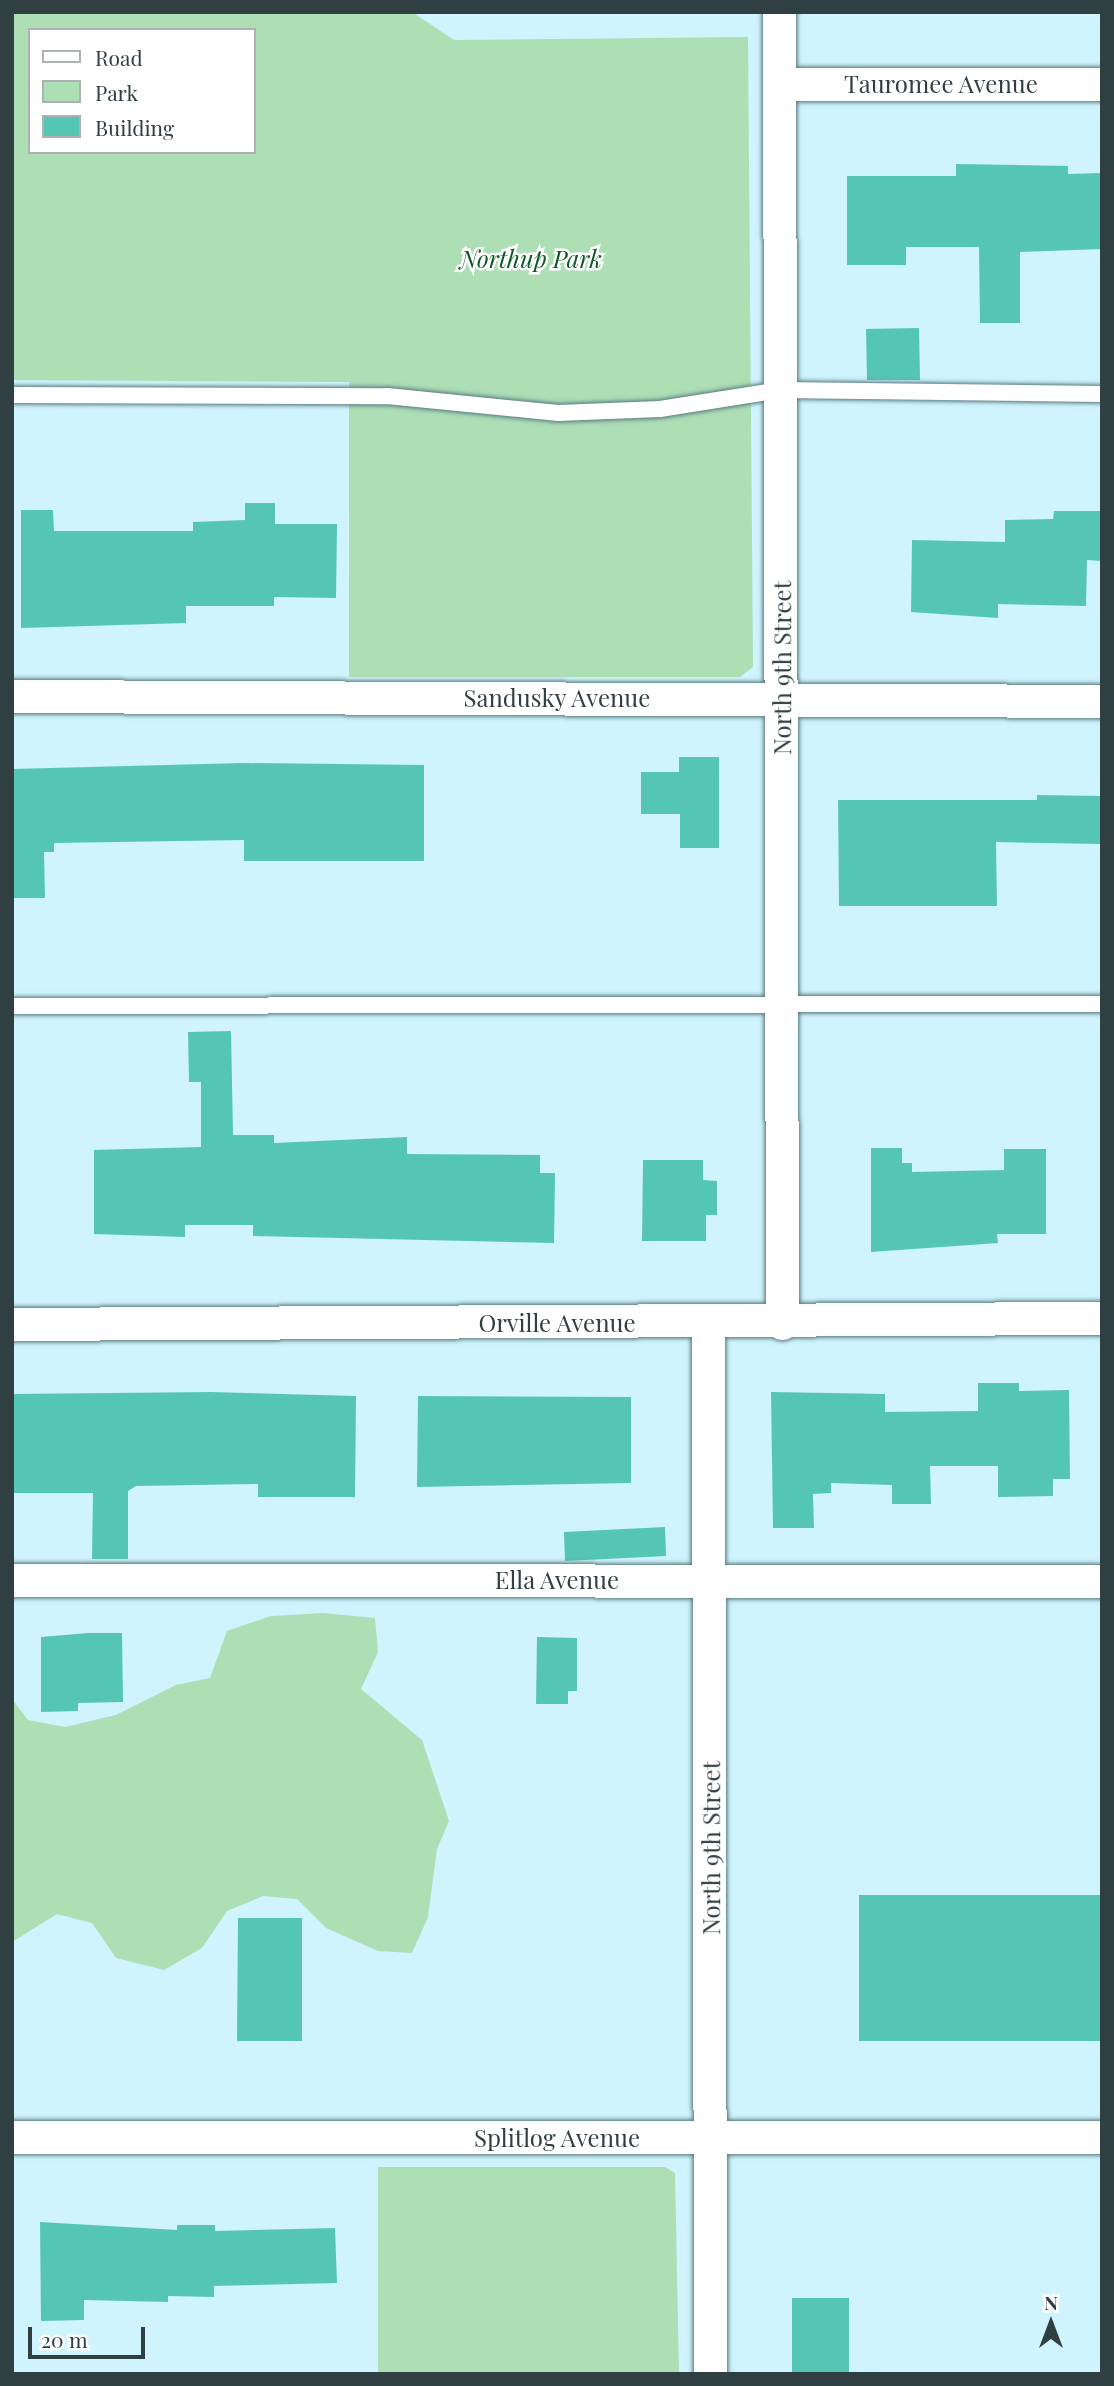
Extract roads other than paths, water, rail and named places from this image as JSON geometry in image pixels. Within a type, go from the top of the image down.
[{"type":"street","name":"North 9th Street","points":[[779,12],[785,1005],[782,1323]]},
{"type":"street","name":"Tauromee Avenue","points":[[779,84],[1102,84]]},
{"type":"street","name":"Sandusky Avenue","points":[[12,696],[1102,701]]},
{"type":"street","name":"Orville Avenue","points":[[12,1324],[782,1323],[1102,1318]]},
{"type":"street","name":"North 9th Street","points":[[708,1322],[709,2374]]},
{"type":"street","name":"Ella Avenue","points":[[12,1580],[1102,1581]]},
{"type":"street","name":"Splitlog Avenue","points":[[12,2137],[1102,2137]]},
{"type":"lane","points":[[12,395],[387,396],[558,413],[660,410],[780,390],[1102,394]]},
{"type":"lane","points":[[12,1006],[1102,1004]]},
{"type":"park label","name":"Northup Park","points":[[531,259]]}]
